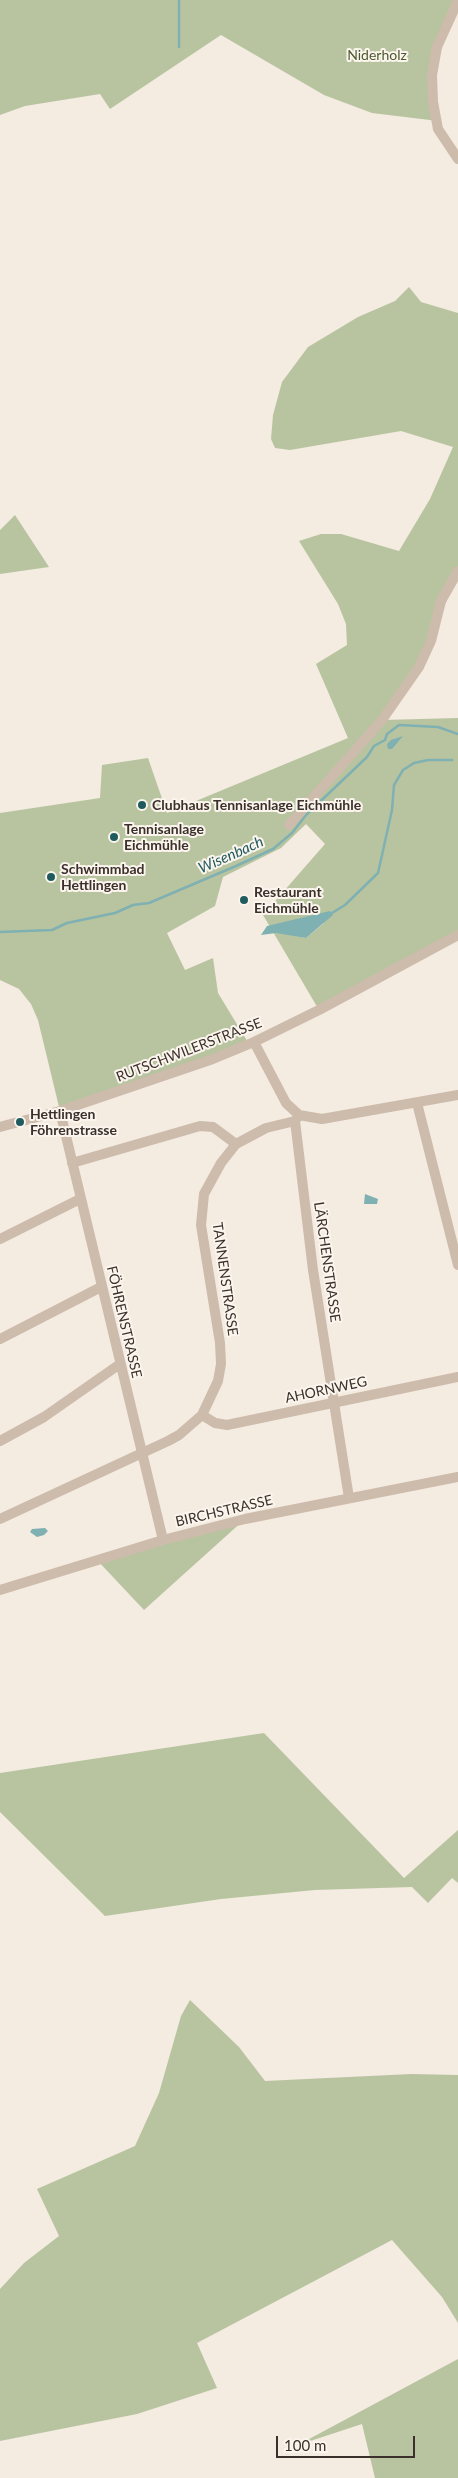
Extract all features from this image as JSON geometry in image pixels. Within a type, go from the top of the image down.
[{"type":"street","points":[[458,1],[437,47],[432,76],[433,102],[438,130],[458,159]]},
{"type":"street","points":[[289,825],[382,720],[419,667],[431,641],[441,601],[458,571]]},
{"type":"street","name":"RUTSCHWILERSTRASSE","points":[[0,1127],[60,1111],[254,1042],[319,1010],[458,935]]},
{"type":"street","points":[[254,1042],[286,1103],[297,1118],[322,1119],[458,1094]]},
{"type":"street","points":[[417,1103],[458,1265]]},
{"type":"street","name":"FÖHRENSTRASSE","points":[[60,1111],[140,1454],[163,1540]]},
{"type":"street","name":"TANNENSTRASSE","points":[[0,1519],[179,1435],[202,1415],[218,1381],[221,1364],[220,1343],[201,1225],[204,1194],[220,1163],[236,1144],[266,1128],[297,1118]]},
{"type":"street","name":"LÄRCHENSTRASSE","points":[[297,1118],[313,1270],[349,1498]]},
{"type":"street","points":[[72,1163],[200,1126],[213,1127],[236,1144]]},
{"type":"street","points":[[0,1239],[80,1199]]},
{"type":"street","points":[[0,1339],[101,1287]]},
{"type":"street","points":[[0,1441],[44,1417],[120,1364]]},
{"type":"street","name":"AHORNWEG","points":[[202,1415],[215,1423],[227,1425],[458,1377]]},
{"type":"street","name":"BIRCHSTRASSE","points":[[0,1590],[163,1540],[245,1519],[458,1477]]},
{"type":"green space","name":"Niderholz","points":[[0,0],[458,0],[432,75],[438,121],[372,113],[324,95],[221,35],[110,109],[100,94],[25,106],[0,115]]},
{"type":"green space","points":[[409,287],[421,302],[458,313],[458,571],[431,641],[383,720],[458,718],[458,935],[319,1010],[263,915],[325,844],[306,824],[281,848],[223,877],[215,906],[167,933],[185,970],[213,958],[218,993],[249,1044],[60,1111],[38,1020],[31,1004],[19,989],[0,980],[0,813],[100,798],[102,765],[148,758],[167,813],[348,738],[316,664],[347,645],[346,624],[338,604],[299,541],[321,534],[341,534],[399,551],[430,499],[453,447],[401,431],[290,450],[275,448],[271,439],[273,415],[282,382],[308,347],[358,317],[395,301]],"holes":[[[330,912],[323,924],[306,938],[287,934],[273,926]]]},
{"type":"green space","points":[[15,515],[49,567],[0,574],[0,530]]},
{"type":"green space","points":[[245,1519],[144,1610],[97,1560]]},
{"type":"green space","points":[[264,1733],[404,1878],[458,1830],[458,1883],[452,1878],[428,1903],[412,1887],[315,1890],[221,1899],[105,1916],[0,1812],[0,1773]]},
{"type":"green space","points":[[190,2000],[239,2047],[265,2081],[411,2074],[458,2075],[458,2323],[442,2297],[392,2240],[197,2343],[217,2388],[137,2414],[0,2441],[0,2289],[24,2263],[59,2236],[37,2189],[135,2146],[159,2093],[181,2016]]},
{"type":"green space","points":[[458,2359],[458,2478],[375,2478],[362,2424],[298,2445]]},
{"type":"water","points":[[403,736],[392,749],[388,749],[387,744],[391,740]]},
{"type":"water","points":[[330,911],[333,915],[306,938],[276,933],[261,935],[267,926]]},
{"type":"water","points":[[365,1194],[378,1199],[377,1204],[364,1204]]},
{"type":"water","points":[[45,1528],[48,1531],[44,1535],[37,1537],[30,1532],[32,1529]]},
{"type":"waterway","points":[[179,0],[179,47]]},
{"type":"waterway","name":"Wisenbach","points":[[0,932],[52,930],[67,923],[115,913],[133,905],[149,903],[236,866],[273,849],[292,833],[306,815],[367,757],[374,746],[385,740],[387,734],[399,725],[438,727],[458,734]]},
{"type":"waterway","points":[[332,913],[345,905],[378,873],[392,810],[394,785],[403,770],[414,763],[428,760],[452,760]]},
{"type":"place","name":"Clubhaus Tennisanlage Eichmühle","points":[[142,805]]},
{"type":"place","name":"Tennisanlage Eichmühle","points":[[114,837]]},
{"type":"place","name":"Schwimmbad Hettlingen","points":[[51,877]]},
{"type":"place","name":"Restaurant Eichmühle","points":[[244,900]]},
{"type":"place","name":"Hettlingen Föhrenstrasse","points":[[20,1122]]}]
